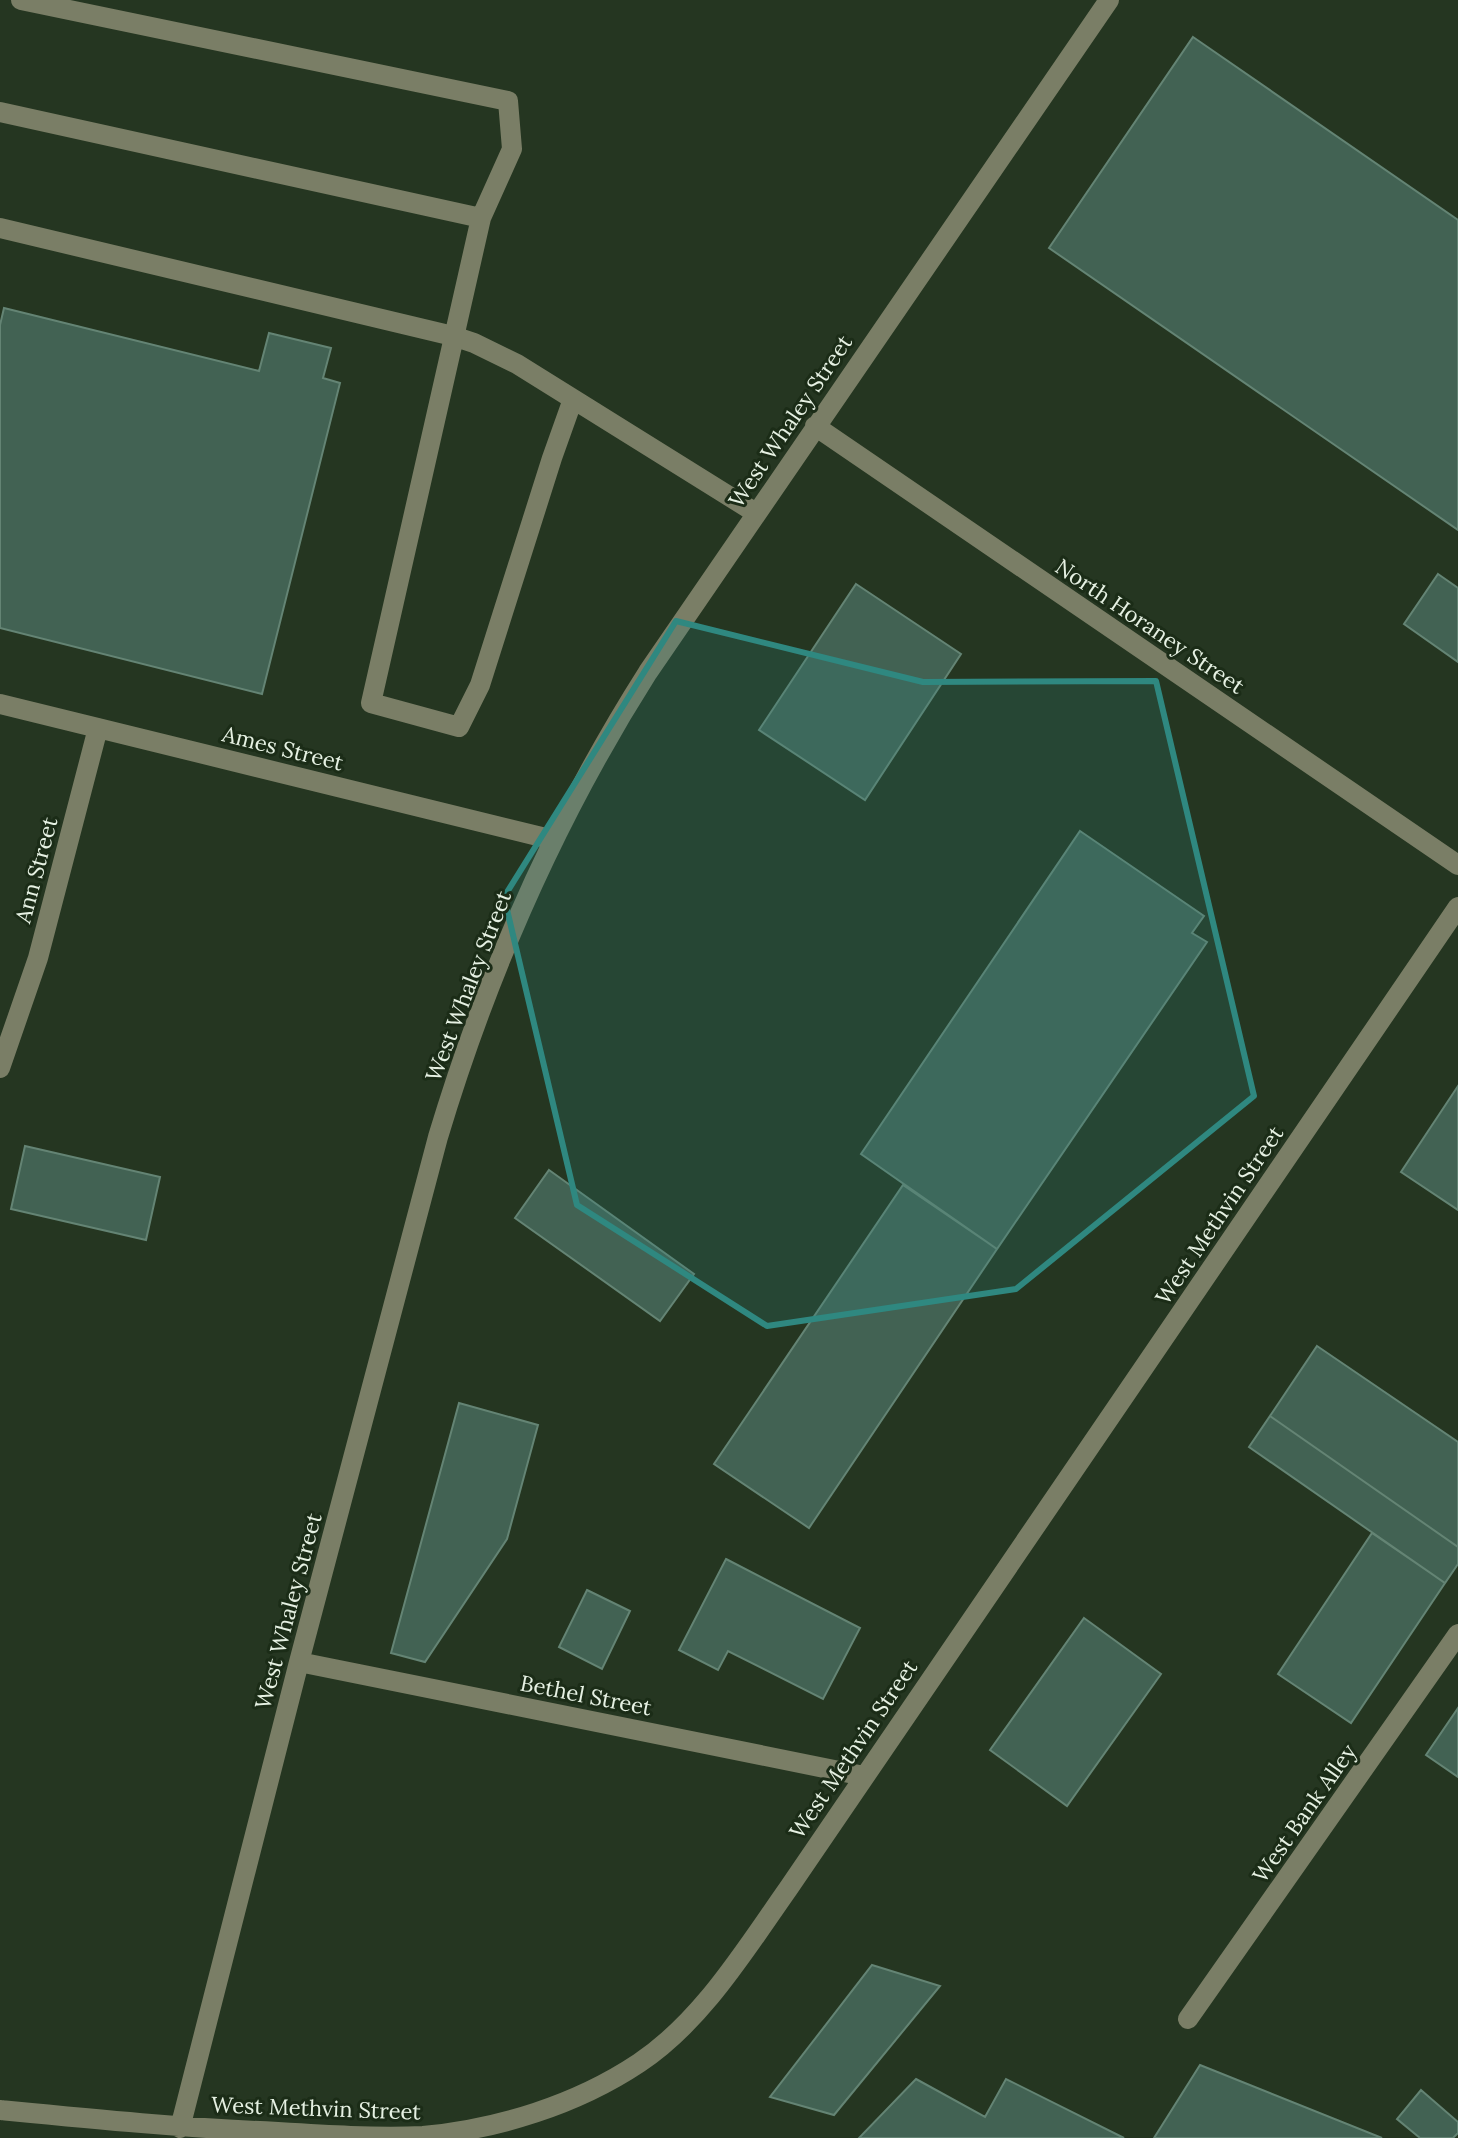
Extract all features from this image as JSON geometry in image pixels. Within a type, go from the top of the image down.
[{"type":"street","points":[[21,0],[508,101],[512,149],[481,218],[371,703],[459,727],[480,685],[573,399]]},
{"type":"street","name":"West Whaley Street","points":[[180,2128],[299,1662],[450,1097],[492,985],[554,840],[624,710],[815,426],[1109,0]]},
{"type":"street","points":[[0,112],[481,218]]},
{"type":"street","points":[[0,228],[453,336],[497,353],[756,513]]},
{"type":"street","name":"North Horaney Street","points":[[815,426],[1458,865]]},
{"type":"street","name":"Ames Street","points":[[0,704],[554,840]]},
{"type":"street","name":"Ann Street","points":[[0,1068],[38,958],[98,728]]},
{"type":"street","name":"West Methvin Street","points":[[0,2110],[180,2128],[421,2137],[471,2130],[569,2101],[639,2063],[668,2040],[701,2006],[740,1957],[1458,907]]},
{"type":"street","name":"West Bank Alley","points":[[1188,2019],[1458,1634]]},
{"type":"street","name":"Bethel Street","points":[[299,1662],[864,1776]]},
{"type":"highlighted area","points":[[676,621],[923,682],[1156,681],[1254,1096],[1016,1289],[767,1326],[577,1205],[504,897]]},
{"type":"building","points":[[1193,37],[1458,220],[1458,530],[1049,248]]},
{"type":"building","points":[[4,308],[259,371],[269,333],[331,348],[323,378],[340,383],[262,694],[0,628],[0,325]]},
{"type":"building","points":[[1438,574],[1458,588],[1458,662],[1404,624]]},
{"type":"building","points":[[856,584],[961,654],[865,800],[759,730]]},
{"type":"building","points":[[1080,831],[1204,916],[1192,933],[1207,942],[997,1249],[861,1154]]},
{"type":"building","points":[[1458,1086],[1458,1210],[1401,1172]]},
{"type":"building","points":[[25,1146],[160,1177],[146,1240],[11,1209]]},
{"type":"building","points":[[549,1170],[694,1274],[660,1321],[515,1218]]},
{"type":"building","points":[[903,1185],[997,1249],[809,1528],[714,1464]]},
{"type":"building","points":[[1317,1346],[1458,1442],[1458,1547],[1270,1416]]},
{"type":"building","points":[[459,1403],[538,1425],[507,1539],[425,1662],[391,1653]]},
{"type":"building","points":[[1270,1416],[1458,1547],[1458,1564],[1445,1583],[1249,1447]]},
{"type":"building","points":[[1372,1533],[1445,1583],[1351,1723],[1278,1674]]},
{"type":"building","points":[[726,1559],[860,1628],[823,1699],[728,1651],[718,1670],[679,1650]]},
{"type":"building","points":[[587,1590],[630,1611],[602,1669],[559,1647]]},
{"type":"building","points":[[1084,1618],[1161,1674],[1067,1806],[990,1750]]},
{"type":"building","points":[[1458,1708],[1458,1777],[1426,1755]]},
{"type":"building","points":[[872,1965],[940,1986],[834,2115],[770,2097]]},
{"type":"building","points":[[1200,2065],[1382,2138],[1154,2138]]},
{"type":"building","points":[[916,2079],[985,2117],[1006,2079],[1124,2138],[859,2138]]},
{"type":"building","points":[[1421,2090],[1458,2122],[1458,2133],[1453,2138],[1420,2138],[1397,2119]]}]
